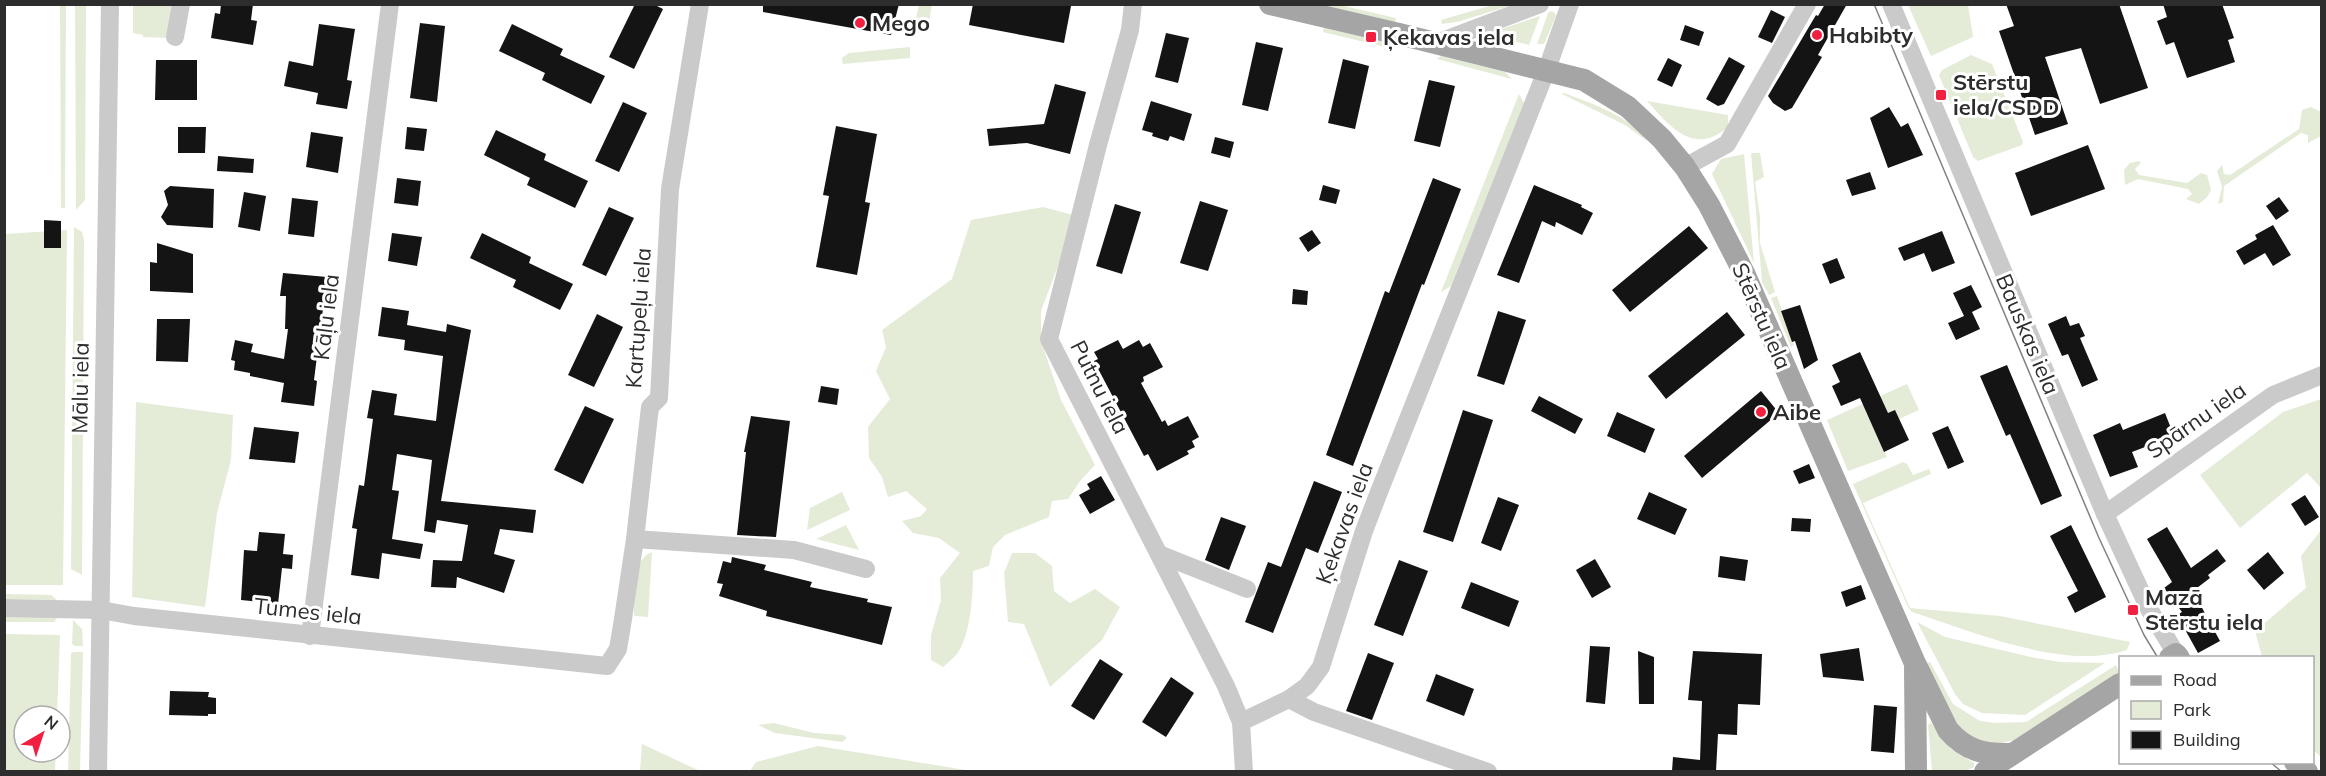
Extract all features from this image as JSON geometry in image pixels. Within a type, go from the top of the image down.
[{"type":"main road","name":"Stērstu iela","points":[[1270,4],[1547,69],[1584,80],[1628,107],[1662,139],[1685,167],[1709,205],[1744,273],[1942,721],[1955,739],[1975,752],[1993,755],[2012,754]]},
{"type":"main road","name":"Stērstu iela","points":[[1914,662],[1916,771]]},
{"type":"main road","points":[[1985,771],[2119,685]]},
{"type":"street","name":"Mālu iela","points":[[98,771],[110,4]]},
{"type":"street","points":[[175,37],[181,4]]},
{"type":"street","name":"Kāļu iela","points":[[310,636],[390,4]]},
{"type":"street","name":"Kartupeļu iela","points":[[608,666],[618,649],[635,539],[650,407],[659,398],[670,189],[700,4]]},
{"type":"street","name":"Putnu iela","points":[[1133,4],[1130,30],[1049,339],[1226,686],[1241,722],[1244,771]]},
{"type":"street","points":[[1437,43],[1540,4]]},
{"type":"street","name":"Ķekavas iela","points":[[1241,722],[1289,699],[1306,686],[1321,667],[1364,531],[1547,69],[1570,4]]},
{"type":"street","points":[[1685,167],[1728,144],[1807,4]]},
{"type":"street","name":"Bauskas iela","points":[[1891,4],[2105,514],[2149,609],[2175,656]]},
{"type":"street","name":"Spārnu iela","points":[[2105,514],[2272,395],[2322,375]]},
{"type":"street","points":[[635,539],[794,550],[866,569]]},
{"type":"street","points":[[1159,554],[1247,589]]},
{"type":"street","name":"Tumes iela","points":[[4,609],[101,610],[134,616],[310,636],[608,666]]},
{"type":"street","points":[[1289,699],[1314,712],[1488,771]]},
{"type":"green space","points":[[1496,4],[1512,5],[1457,22],[1442,24],[1441,20]]},
{"type":"green space","points":[[60,5],[66,5],[65,208],[61,208]]},
{"type":"green space","points":[[75,5],[86,5],[85,200],[76,210]]},
{"type":"green space","points":[[133,5],[172,5],[169,38],[143,37],[143,35],[133,33]]},
{"type":"green space","points":[[919,5],[932,5],[927,33],[914,27]]},
{"type":"green space","points":[[1318,5],[1340,5],[1396,18],[1395,23]]},
{"type":"green space","points":[[1908,5],[1968,5],[1973,37],[1931,56]]},
{"type":"green space","points":[[1551,11],[1556,16],[1544,44],[1537,44],[1548,13]]},
{"type":"green space","points":[[1540,16],[1529,45],[1486,34]]},
{"type":"green space","points":[[1324,28],[1390,43],[1389,48],[1323,32]]},
{"type":"green space","points":[[910,47],[910,58],[843,64],[842,61],[842,58],[849,53]]},
{"type":"green space","points":[[1971,55],[1992,64],[2023,142],[2022,145],[1978,161],[1973,157],[1939,75],[1942,70]]},
{"type":"green space","points":[[1441,56],[1505,72],[1512,79],[1437,59]]},
{"type":"green space","points":[[1519,94],[1524,103],[1451,286],[1441,292]]},
{"type":"green space","points":[[1562,94],[1620,117],[1647,141],[1625,125]]},
{"type":"green space","points":[[1647,101],[1728,115],[1728,127],[1715,136],[1693,139],[1683,135],[1664,120]]},
{"type":"green space","points":[[2311,107],[2321,112],[2321,136],[2308,143],[2308,135],[2301,133],[2224,186],[2223,202],[2218,204],[2222,187],[2217,171],[2222,165],[2224,174],[2230,175],[2299,129],[2302,110]]},
{"type":"green space","points":[[1751,153],[1760,153],[1764,177],[1755,182],[1760,217],[1760,243],[1775,292],[1769,295],[1762,282]]},
{"type":"green space","points":[[1744,154],[1754,263],[1712,174],[1721,159]]},
{"type":"green space","points":[[2139,161],[2141,163],[2135,169],[2139,175],[2187,183],[2201,173],[2207,175],[2211,190],[2199,204],[2186,199],[2192,194],[2188,189],[2138,179],[2125,185],[2124,170],[2130,163]]},
{"type":"green space","points":[[1043,207],[1077,216],[1041,311],[1041,341],[1061,400],[1095,465],[1068,499],[1052,501],[1049,517],[1005,535],[993,547],[989,566],[973,571],[972,603],[962,646],[943,667],[931,660],[931,635],[941,600],[940,578],[960,553],[939,538],[913,533],[902,521],[921,516],[927,509],[906,491],[888,497],[882,477],[869,458],[868,427],[890,399],[876,371],[886,347],[882,330],[952,279],[971,220]]},
{"type":"green space","points":[[74,227],[82,232],[84,239],[82,575],[71,569]]},
{"type":"green space","points":[[67,230],[63,585],[5,585],[5,234]]},
{"type":"green space","points":[[1777,296],[1794,345],[1791,347],[1771,298]]},
{"type":"green space","points":[[1907,384],[1919,410],[1899,419],[1871,422],[1887,457],[1848,471],[1827,420]]},
{"type":"green space","points":[[2321,399],[2321,488],[2307,473],[2240,528],[2200,475],[2283,412]]},
{"type":"green space","points":[[136,402],[233,415],[231,460],[217,513],[205,607],[132,597]]},
{"type":"green space","points":[[1903,462],[1907,464],[1913,475],[1929,469],[1931,474],[1863,503],[1910,608],[2000,616],[2130,642],[2127,650],[2102,655],[2075,656],[2047,652],[1991,638],[1912,612],[1908,607],[1853,484]]},
{"type":"green space","points":[[842,492],[850,510],[807,530],[810,508]]},
{"type":"green space","points":[[846,525],[859,550],[816,539]]},
{"type":"green space","points":[[2321,530],[2321,757],[2314,751],[2314,656],[2262,656],[2255,631],[2306,588],[2301,556]]},
{"type":"green space","points":[[652,552],[648,617],[634,616],[637,570],[645,556]]},
{"type":"green space","points":[[1012,553],[1035,553],[1052,566],[1054,591],[1070,603],[1095,589],[1120,607],[1102,640],[1050,687],[1024,624],[1008,622],[1004,573]]},
{"type":"green space","points":[[5,594],[51,595],[57,600],[5,599]]},
{"type":"green space","points":[[5,616],[58,617],[54,622],[5,622]]},
{"type":"green space","points":[[73,620],[82,629],[83,646],[72,644]]},
{"type":"green space","points":[[1917,622],[1945,637],[2031,657],[2060,662],[2105,663],[2025,715],[1982,713],[1963,704],[1955,694]]},
{"type":"green space","points":[[5,634],[60,635],[57,704],[12,704],[12,764],[55,764],[55,771],[5,771]]},
{"type":"green space","points":[[83,652],[80,771],[68,772],[68,764],[72,764],[71,653]]},
{"type":"green space","points":[[1930,662],[1953,704],[1980,721],[1996,723],[2026,722],[2116,665],[2119,672],[2015,740],[1996,744],[1973,737],[1958,727],[1926,663]]},
{"type":"green space","points":[[1931,722],[1951,749],[1974,763],[1974,767],[1966,771],[1932,771],[1928,725]]},
{"type":"green space","points":[[774,723],[814,733],[843,735],[847,738],[842,742],[775,733],[758,725]]},
{"type":"green space","points":[[642,744],[700,771],[640,771]]},
{"type":"green space","points":[[818,746],[972,771],[750,771],[756,762]]},
{"type":"building","points":[[221,4],[253,4],[251,20],[257,21],[253,45],[211,38],[215,13],[220,14]]},
{"type":"building","points":[[635,4],[653,4],[663,9],[634,69],[609,57]]},
{"type":"building","name":"Mego","points":[[763,4],[899,4],[891,35],[763,12]]},
{"type":"building","points":[[973,4],[1071,6],[1064,43],[969,25]]},
{"type":"building","points":[[1825,4],[1847,4],[1818,55],[1822,57],[1792,108],[1785,111],[1773,103],[1768,96],[1816,15],[1818,16]]},
{"type":"building","points":[[2006,4],[2119,4],[2148,88],[2100,104],[2081,48],[2045,57],[2068,124],[2035,135],[1999,31],[2014,26]]},
{"type":"building","points":[[2163,4],[2222,4],[2234,38],[2228,40],[2235,62],[2187,78],[2174,42],[2166,45],[2157,21],[2167,17]]},
{"type":"building","points":[[1771,10],[1785,17],[1772,43],[1758,37]]},
{"type":"building","points":[[420,23],[445,26],[437,102],[410,98]]},
{"type":"building","points":[[319,24],[355,29],[347,80],[352,81],[347,109],[316,104],[318,93],[284,86],[289,61],[313,66]]},
{"type":"building","points":[[512,24],[563,49],[560,55],[605,76],[591,104],[542,80],[545,73],[499,51]]},
{"type":"building","points":[[1685,25],[1704,32],[1699,46],[1680,40]]},
{"type":"building","points":[[1166,33],[1189,38],[1178,83],[1155,77]]},
{"type":"building","points":[[1256,42],[1283,48],[1268,111],[1242,105]]},
{"type":"building","points":[[1729,57],[1745,66],[1724,104],[1718,106],[1706,99]]},
{"type":"building","points":[[1668,58],[1682,65],[1672,87],[1657,80]]},
{"type":"building","points":[[1343,59],[1369,66],[1355,129],[1328,123]]},
{"type":"building","points":[[156,60],[197,60],[197,100],[155,100]]},
{"type":"building","points":[[1429,80],[1455,86],[1440,147],[1414,141]]},
{"type":"building","points":[[1055,84],[1086,92],[1070,154],[1027,143],[989,146],[987,129],[1044,124]]},
{"type":"building","points":[[1151,101],[1192,114],[1184,141],[1170,136],[1168,141],[1142,130]]},
{"type":"building","points":[[623,102],[647,113],[619,172],[595,161]]},
{"type":"building","points":[[1889,107],[1901,127],[1908,123],[1923,155],[1888,168],[1870,118]]},
{"type":"building","points":[[836,126],[877,134],[865,202],[870,203],[857,275],[816,267],[829,196],[823,195]]},
{"type":"building","points":[[178,127],[206,127],[205,153],[178,153]]},
{"type":"building","points":[[407,127],[427,129],[424,151],[405,149]]},
{"type":"building","points":[[496,130],[546,154],[544,160],[588,181],[575,208],[527,185],[530,178],[484,155]]},
{"type":"building","points":[[311,132],[343,137],[338,173],[306,167]]},
{"type":"building","points":[[1215,137],[1234,142],[1230,158],[1211,153]]},
{"type":"building","points":[[2088,145],[2105,189],[2031,216],[2015,173]]},
{"type":"building","points":[[218,156],[254,159],[253,173],[217,171]]},
{"type":"building","points":[[1870,172],[1876,189],[1852,196],[1846,180]]},
{"type":"building","points":[[397,178],[421,181],[418,206],[394,203]]},
{"type":"building","points":[[1433,178],[1461,189],[1424,285],[1422,284],[1353,466],[1326,455],[1385,291],[1389,293]]},
{"type":"building","points":[[1323,185],[1340,190],[1336,204],[1319,200]]},
{"type":"building","points":[[1534,185],[1582,205],[1581,207],[1593,213],[1582,235],[1556,222],[1555,227],[1542,221],[1519,283],[1497,275]]},
{"type":"building","points":[[170,186],[214,189],[213,228],[167,225],[161,217],[168,205],[164,191]]},
{"type":"building","points":[[244,192],[266,196],[260,231],[238,227]]},
{"type":"building","points":[[2279,197],[2289,211],[2276,220],[2266,206]]},
{"type":"building","points":[[292,198],[318,201],[314,237],[288,234]]},
{"type":"building","points":[[1200,201],[1228,210],[1208,271],[1180,263]]},
{"type":"building","points":[[1115,204],[1141,212],[1122,274],[1096,266]]},
{"type":"building","points":[[609,207],[634,218],[606,276],[582,265]]},
{"type":"building","points":[[44,220],[61,221],[61,248],[44,248]]},
{"type":"building","points":[[2273,225],[2291,255],[2273,266],[2265,253],[2244,265],[2236,251],[2257,239],[2255,235]]},
{"type":"building","points":[[1689,226],[1708,248],[1630,312],[1612,290]]},
{"type":"building","points":[[1312,230],[1321,243],[1308,252],[1299,238]]},
{"type":"building","points":[[1942,231],[1955,263],[1932,272],[1924,253],[1904,261],[1898,248]]},
{"type":"building","points":[[392,233],[422,237],[417,266],[388,261]]},
{"type":"building","points":[[482,233],[531,257],[529,263],[573,284],[560,310],[513,287],[516,280],[470,258]]},
{"type":"building","points":[[157,243],[193,254],[193,293],[150,291],[150,262],[157,263]]},
{"type":"building","points":[[1837,258],[1845,278],[1830,284],[1822,264]]},
{"type":"building","points":[[283,273],[327,277],[314,380],[317,381],[314,406],[281,402],[284,383],[234,370],[235,361],[231,360],[235,340],[253,344],[251,352],[284,359],[288,329],[285,329],[286,296],[280,296]]},
{"type":"building","points":[[1971,285],[1982,307],[1972,312],[1980,329],[1956,340],[1948,323],[1964,316],[1953,293]]},
{"type":"building","points":[[1293,289],[1308,291],[1307,305],[1292,304]]},
{"type":"building","points":[[1800,305],[1818,360],[1804,369],[1795,341],[1792,342],[1781,311]]},
{"type":"building","points":[[382,307],[409,311],[407,325],[446,332],[447,324],[471,330],[441,501],[536,510],[533,533],[500,529],[494,554],[515,560],[504,593],[457,577],[456,588],[431,587],[433,560],[462,561],[468,525],[437,520],[435,533],[424,531],[432,460],[397,454],[392,490],[399,491],[392,539],[423,544],[420,559],[382,553],[379,579],[351,575],[357,529],[352,528],[359,485],[364,486],[373,419],[367,418],[372,390],[397,394],[394,415],[436,421],[443,356],[404,350],[405,340],[378,336]]},
{"type":"building","points":[[1498,311],[1526,320],[1504,385],[1477,376]]},
{"type":"building","points":[[1727,312],[1745,335],[1666,399],[1648,376]]},
{"type":"building","points":[[597,314],[623,327],[594,387],[568,375]]},
{"type":"building","points":[[2066,316],[2070,326],[2079,323],[2085,336],[2080,338],[2098,380],[2082,387],[2068,354],[2062,356],[2048,324]]},
{"type":"building","points":[[157,319],[190,319],[188,362],[156,361]]},
{"type":"building","points":[[1118,340],[1123,349],[1139,340],[1143,347],[1150,343],[1163,367],[1143,377],[1144,381],[1141,383],[1162,422],[1165,420],[1168,426],[1188,416],[1199,437],[1192,441],[1195,447],[1187,451],[1189,454],[1157,471],[1148,454],[1144,456],[1094,361],[1098,359],[1094,352]]},
{"type":"building","points":[[1860,352],[1888,413],[1895,410],[1909,440],[1884,452],[1860,398],[1841,406],[1832,386],[1840,382],[1832,365]]},
{"type":"building","points":[[2007,365],[2062,496],[2041,505],[2010,434],[2006,436],[1980,376]]},
{"type":"building","points":[[821,386],[839,389],[837,405],[818,402]]},
{"type":"building","points":[[1761,391],[1779,413],[1702,478],[1684,456]]},
{"type":"building","points":[[1539,396],[1583,419],[1575,434],[1531,411]]},
{"type":"building","points":[[585,406],[614,419],[583,484],[554,470]]},
{"type":"building","points":[[1463,410],[1493,420],[1453,542],[1423,532]]},
{"type":"building","points":[[1617,412],[1655,429],[1645,453],[1607,436]]},
{"type":"building","points":[[2165,413],[2174,436],[2132,452],[2138,467],[2110,477],[2093,435],[2120,423],[2123,430]]},
{"type":"building","points":[[751,416],[790,421],[776,537],[737,535],[746,452],[744,452]]},
{"type":"building","points":[[1948,426],[1964,462],[1948,469],[1932,433]]},
{"type":"building","points":[[254,427],[299,432],[295,463],[249,459]]},
{"type":"building","points":[[1809,464],[1815,478],[1799,484],[1793,471]]},
{"type":"building","points":[[1101,476],[1115,500],[1090,514],[1079,495],[1090,489],[1087,484]]},
{"type":"building","points":[[1314,481],[1342,492],[1318,553],[1306,548],[1273,633],[1245,622],[1268,562],[1281,567]]},
{"type":"building","points":[[1649,492],[1687,509],[1675,535],[1637,519]]},
{"type":"building","points":[[2305,495],[2319,517],[2305,526],[2291,504]]},
{"type":"building","points":[[1498,497],[1519,505],[1501,551],[1481,543]]},
{"type":"building","points":[[1221,517],[1246,526],[1229,570],[1205,560]]},
{"type":"building","points":[[1792,518],[1811,519],[1810,532],[1791,531]]},
{"type":"building","points":[[2071,525],[2106,597],[2075,613],[2067,597],[2078,591],[2050,536]]},
{"type":"building","points":[[2167,527],[2191,568],[2217,549],[2226,561],[2208,575],[2210,578],[2193,591],[2220,641],[2198,653],[2177,615],[2182,612],[2164,588],[2172,582],[2147,539]]},
{"type":"building","points":[[259,532],[285,534],[283,554],[293,555],[292,569],[282,568],[278,604],[241,600],[244,550],[257,551]]},
{"type":"building","points":[[2268,552],[2284,573],[2264,590],[2247,570]]},
{"type":"building","points":[[1720,556],[1748,560],[1745,581],[1718,577]]},
{"type":"building","points":[[732,557],[766,565],[764,570],[812,582],[810,587],[868,599],[867,602],[892,607],[882,645],[766,616],[767,611],[719,596],[723,584],[717,583],[723,561],[731,563]]},
{"type":"building","points":[[1595,559],[1611,587],[1592,598],[1576,570]]},
{"type":"building","points":[[1399,560],[1428,571],[1403,636],[1374,625]]},
{"type":"building","points":[[1471,582],[1519,601],[1509,627],[1461,608]]},
{"type":"building","points":[[1861,585],[1866,599],[1846,607],[1841,592]]},
{"type":"building","points":[[1590,646],[1610,647],[1605,704],[1586,702]]},
{"type":"building","points":[[1859,648],[1864,681],[1823,677],[1820,654]]},
{"type":"building","points":[[1638,651],[1654,657],[1654,704],[1639,704]]},
{"type":"building","points":[[1693,651],[1762,654],[1760,705],[1738,704],[1737,735],[1718,734],[1716,771],[1672,771],[1673,757],[1700,760],[1702,701],[1688,700]]},
{"type":"building","points":[[1368,653],[1394,663],[1372,720],[1346,711]]},
{"type":"building","points":[[1100,659],[1123,674],[1094,720],[1071,706]]},
{"type":"building","points":[[1436,674],[1474,689],[1464,716],[1426,701]]},
{"type":"building","points":[[1171,677],[1194,693],[1166,737],[1142,722]]},
{"type":"building","points":[[170,691],[209,692],[208,697],[216,698],[216,714],[208,714],[208,716],[169,715]]},
{"type":"building","points":[[1874,705],[1897,707],[1894,753],[1871,751]]},
{"type":"tram line","points":[[1874,4],[2099,538],[2144,635],[2157,656]]},
{"type":"tram line","points":[[2272,764],[2282,772]]},
{"type":"place","name":"Mego","points":[[860,23]]},
{"type":"place","name":"Habibty","points":[[1817,35]]},
{"type":"place","name":"Ķekavas iela","points":[[1371,37]]},
{"type":"place","name":"Stērstu iela/CSDD","points":[[1941,95]]},
{"type":"place","name":"Aibe","points":[[1761,412]]},
{"type":"place","name":"Mazā Stērstu iela","points":[[2133,610]]}]
